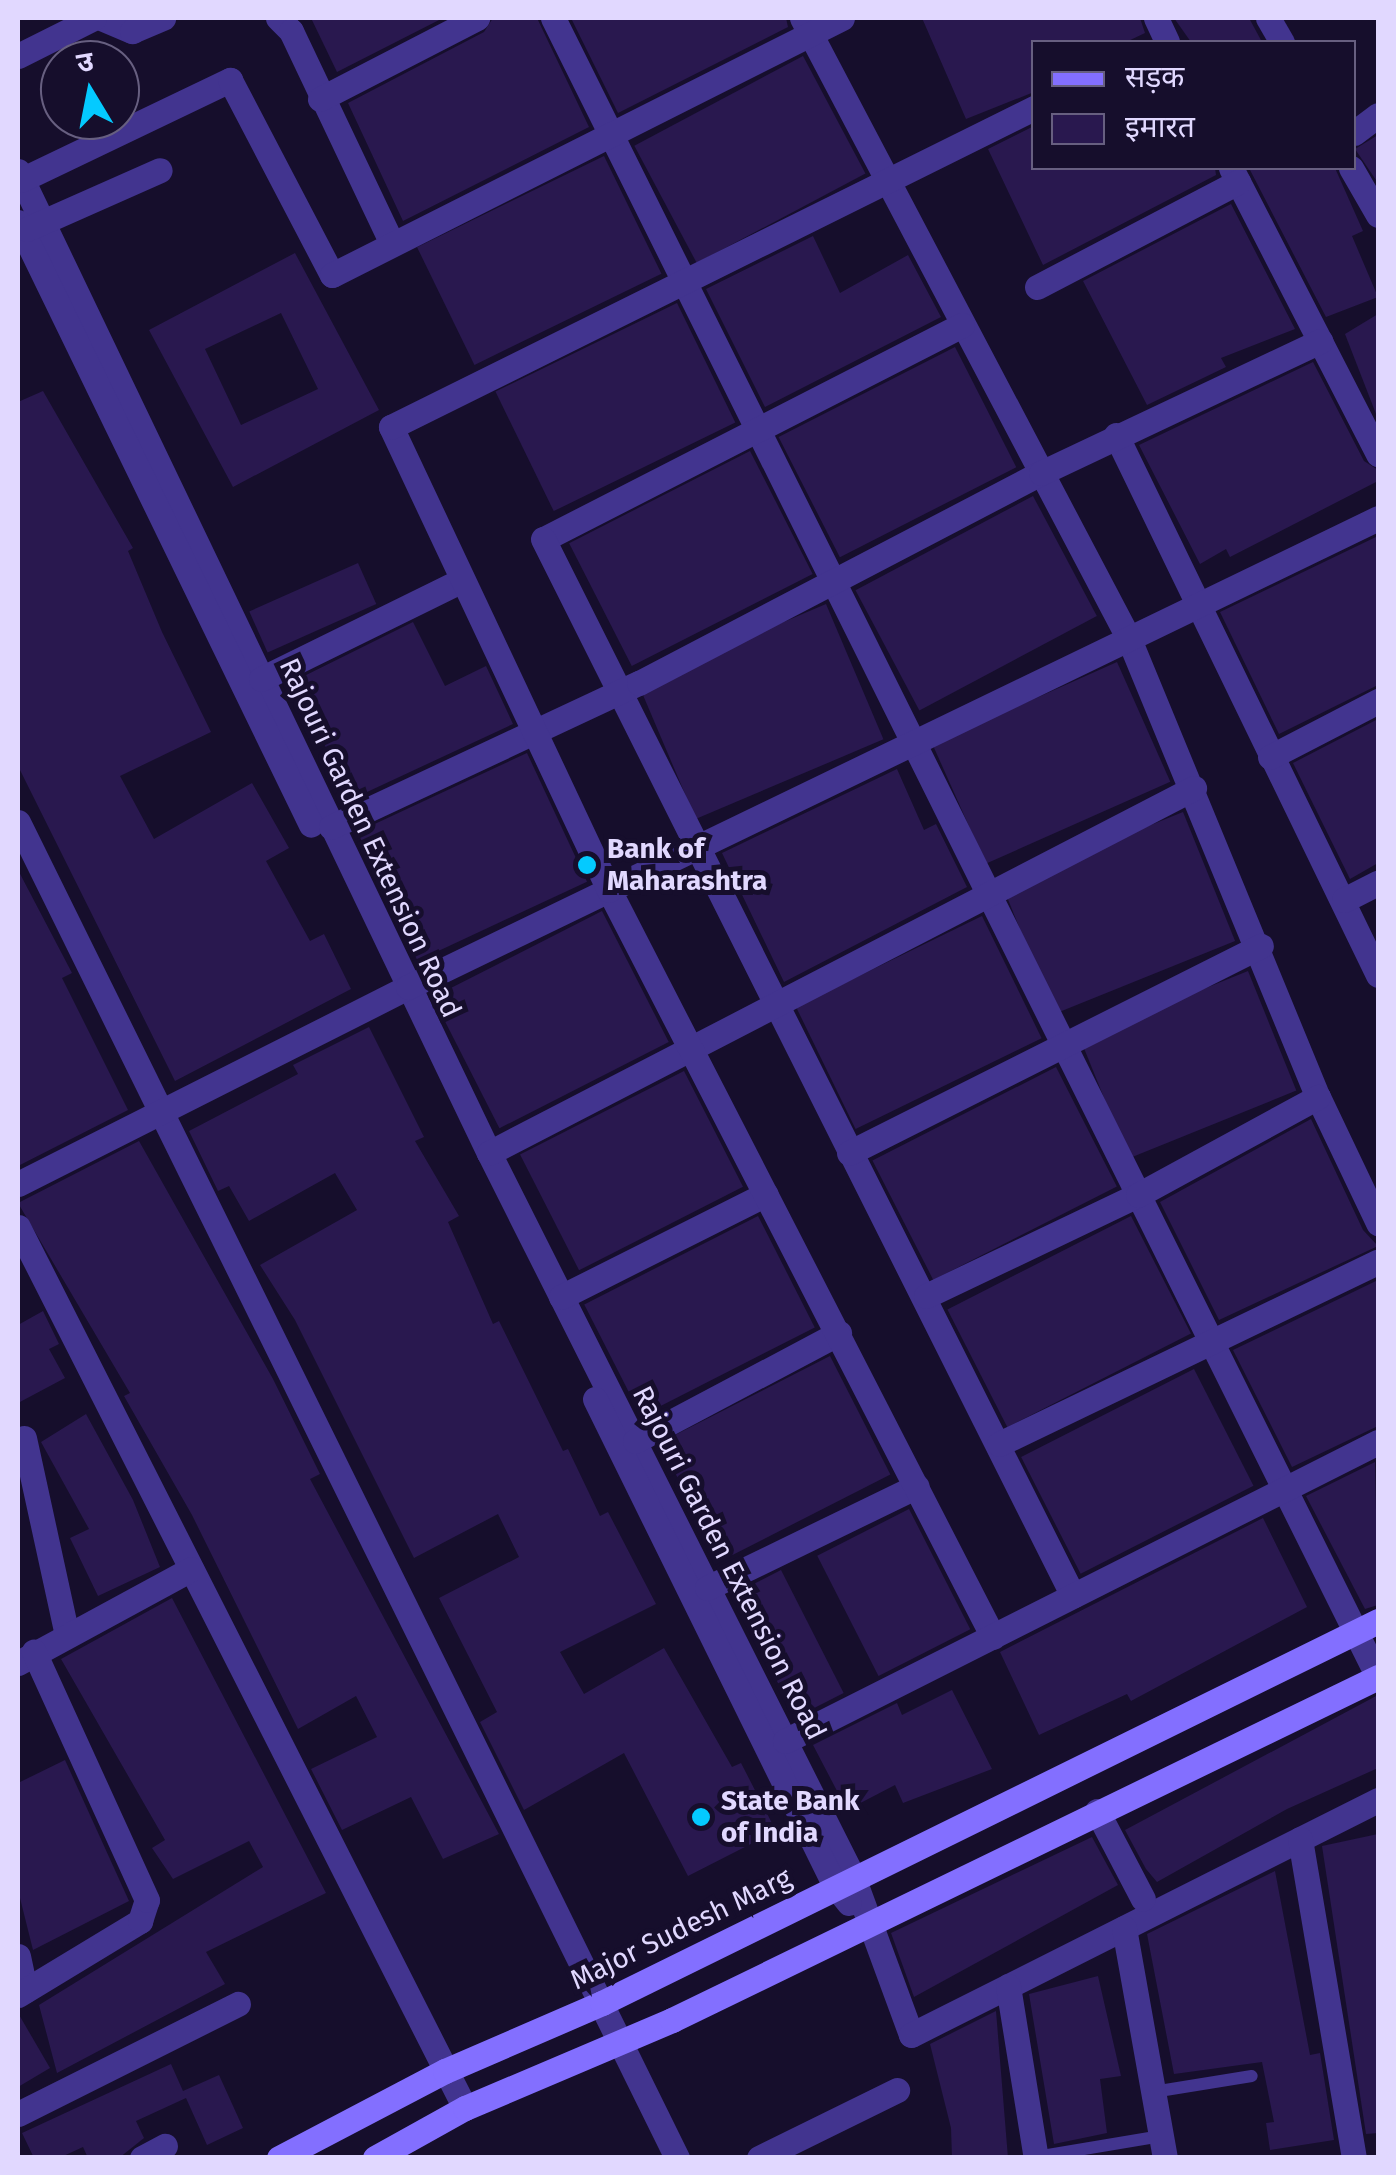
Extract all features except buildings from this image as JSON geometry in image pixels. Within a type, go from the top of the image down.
[{"type":"street","points":[[18,56],[97,18],[132,30],[163,18]]},
{"type":"street","points":[[278,18],[391,242]]},
{"type":"street","points":[[320,98],[477,18]]},
{"type":"street","points":[[374,2158],[465,2108],[672,2020],[866,1922],[1378,1677],[1367,1626],[1284,1490],[553,18]]},
{"type":"street","points":[[20,176],[230,80],[332,275],[391,242],[611,135],[806,26],[842,18]]},
{"type":"street","points":[[1268,18],[1281,40]]},
{"type":"street","points":[[806,26],[1129,639],[1261,946],[1318,1096],[1378,1222]]},
{"type":"street","points":[[992,1637],[609,890],[390,427],[1031,110]]},
{"type":"street","points":[[1356,132],[1378,115]]},
{"type":"street","points":[[24,227],[160,170]]},
{"type":"street","points":[[1352,170],[1378,216]]},
{"type":"street","points":[[1037,287],[1235,174],[1378,454]]},
{"type":"street","name":"Rajouri Garden Extension Road","points":[[20,176],[24,227],[400,991],[866,1922],[910,2035],[1008,1986]]},
{"type":"street","name":"Rajouri Garden Extension Road","points":[[24,227],[261,679],[331,826],[400,991],[488,1153],[785,1741],[844,1882]]},
{"type":"street","points":[[962,325],[543,538],[1073,1596]]},
{"type":"street","points":[[331,826],[622,690],[1116,435],[1320,340]]},
{"type":"street","points":[[1116,435],[1378,975]]},
{"type":"street","points":[[18,1184],[400,991],[1378,518]]},
{"type":"street","points":[[261,679],[460,581]]},
{"type":"street","points":[[1270,757],[1378,701]]},
{"type":"street","points":[[488,1153],[688,1046],[989,896],[1194,788]]},
{"type":"street","points":[[20,835],[163,1113],[677,2158]]},
{"type":"street","points":[[1344,900],[1378,883]]},
{"type":"street","points":[[849,1153],[1066,1050],[1261,946]]},
{"type":"street","points":[[926,1296],[1138,1195],[1318,1096]]},
{"type":"street","points":[[561,1297],[766,1194]]},
{"type":"street","points":[[18,1227],[465,2108]]},
{"type":"street","points":[[998,1444],[1378,1262]]},
{"type":"street","points":[[635,1440],[839,1333]]},
{"type":"street","points":[[24,1438],[67,1635]]},
{"type":"street","points":[[785,1741],[1378,1442]]},
{"type":"street","points":[[707,1588],[917,1486]]},
{"type":"street","points":[[18,1956],[21,1993],[140,1921],[147,1900],[26,1658],[190,1570]]},
{"type":"street","name":"Major Sudesh Marg","points":[[279,2158],[446,2070],[602,2003],[1367,1626]]},
{"type":"street","points":[[1036,2157],[1008,1986],[1378,1800]]},
{"type":"street","points":[[1097,1811],[1142,1899]]},
{"type":"street","points":[[1300,1839],[1354,2158]]},
{"type":"street","points":[[1124,1928],[1163,2147]]},
{"type":"street","points":[[18,2114],[238,2004]]},
{"type":"street","points":[[759,2158],[897,2090]]},
{"type":"lane","points":[[1153,2092],[1252,2076]]},
{"type":"lane","points":[[1036,2157],[1163,2147]]},
{"type":"place","name":"Bank of Maharashtra","points":[[587,865]]},
{"type":"place","name":"State Bank of India","points":[[701,1817]]}]
